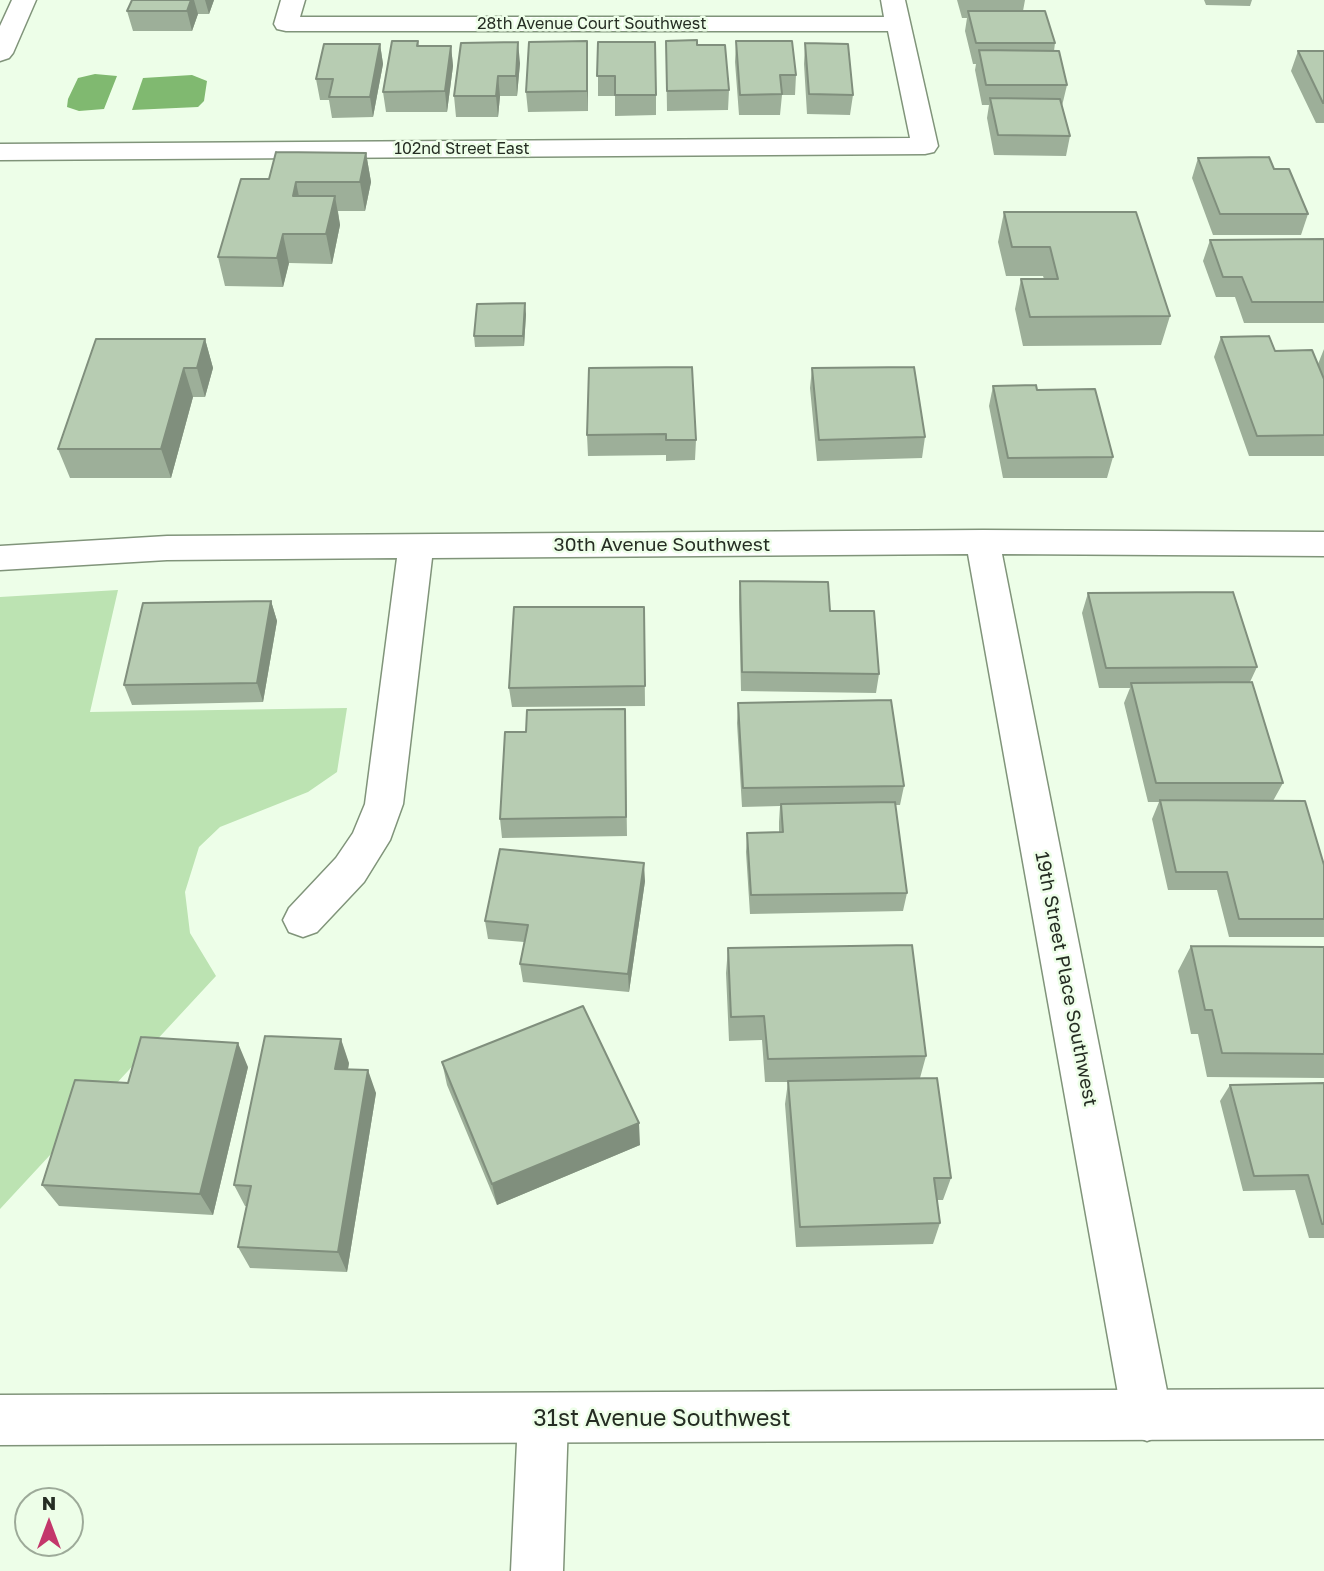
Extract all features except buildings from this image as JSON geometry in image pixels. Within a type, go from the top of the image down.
[{"type":"street","points":[[0,53],[24,0]]},
{"type":"street","name":"28th Avenue Court Southwest","points":[[293,0],[286,24],[896,12]]},
{"type":"street","name":"102nd Street East","points":[[0,152],[925,146],[896,12]]},
{"type":"street","name":"30th Avenue Southwest","points":[[0,558],[167,548],[983,542],[1324,544]]},
{"type":"street","name":"19th Street Place Southwest","points":[[983,542],[1147,1416]]},
{"type":"street","points":[[303,920],[350,870],[370,840],[384,804],[416,547]]},
{"type":"street","name":"31st Avenue Southwest","points":[[0,1420],[1324,1415]]},
{"type":"street","points":[[537,1571],[543,1419]]},
{"type":"shaded area","points":[[95,74],[117,76],[104,109],[79,111],[67,107],[78,78]]},
{"type":"shaded area","points":[[192,75],[207,81],[204,101],[198,107],[132,110],[143,78]]},
{"type":"shaded area","points":[[118,590],[90,712],[347,708],[337,772],[308,792],[220,827],[199,847],[185,892],[190,933],[216,976],[0,1209],[0,597]]}]
